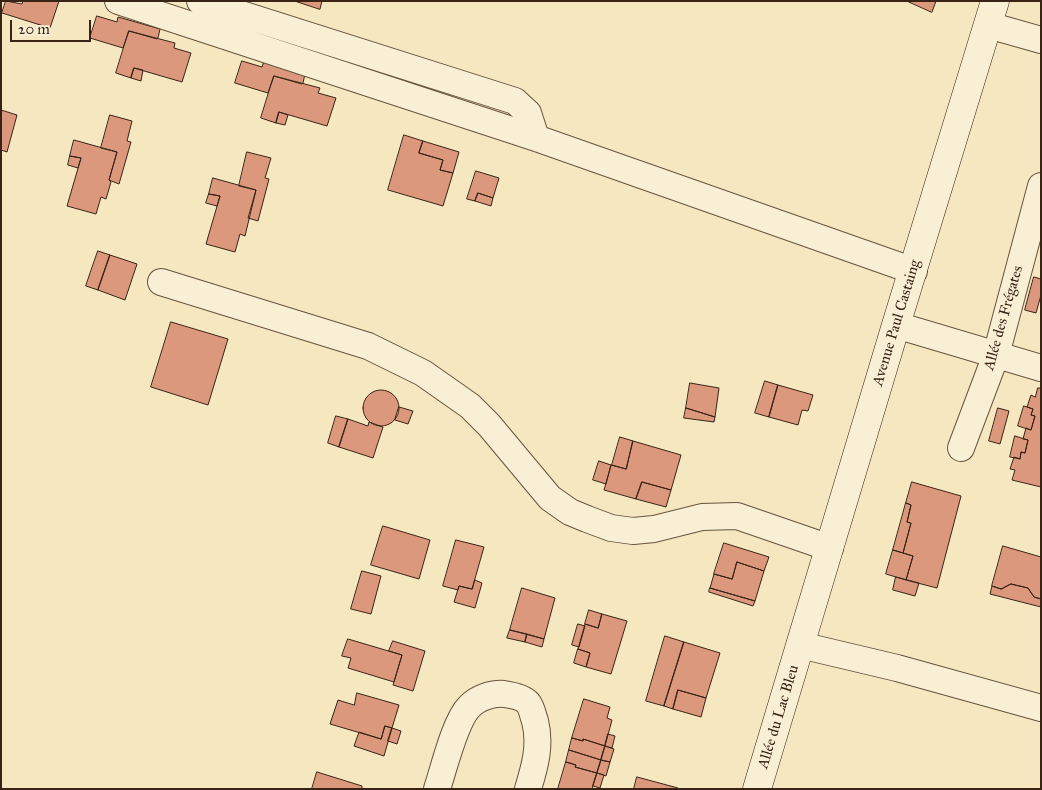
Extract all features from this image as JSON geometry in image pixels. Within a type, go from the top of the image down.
[{"type":"street","points":[[118,1],[536,138],[914,271]]},
{"type":"street","points":[[209,3],[515,101],[528,113],[536,138]]},
{"type":"street","points":[[992,13],[1041,40]]},
{"type":"street","name":"Avenue Paul Castaing","points":[[800,645],[992,13]]},
{"type":"street","name":"Allée des Frégates","points":[[961,448],[996,355],[1041,186]]},
{"type":"street","points":[[161,282],[368,346],[423,373],[477,412],[550,498],[570,512],[587,519],[611,528],[633,531],[654,529],[702,517],[737,516],[830,548]]},
{"type":"street","points":[[896,325],[1041,368]]},
{"type":"street","points":[[800,645],[897,668],[1041,708]]},
{"type":"street","name":"Allée du Lac Bleu","points":[[757,789],[800,645]]},
{"type":"street","points":[[438,789],[464,713],[476,701],[497,693],[514,695],[528,702],[533,715],[537,730],[538,751],[528,789]]},
{"type":"building","points":[[6,1],[22,4],[23,1],[59,1],[50,28],[2,13]]},
{"type":"building","points":[[295,1],[322,1],[320,9]]},
{"type":"building","points":[[907,1],[936,1],[932,12]]},
{"type":"building","points":[[97,16],[117,22],[118,17],[160,29],[158,38],[129,31],[123,48],[90,38]]},
{"type":"building","points":[[129,31],[175,43],[174,48],[191,53],[182,82],[134,68],[131,78],[116,73]]},
{"type":"building","points":[[242,61],[262,67],[264,61],[305,74],[303,83],[274,76],[268,93],[235,83]]},
{"type":"building","points":[[134,68],[143,70],[141,81],[131,78]]},
{"type":"building","points":[[274,76],[320,88],[318,93],[336,98],[327,126],[279,112],[276,123],[261,118]]},
{"type":"building","points":[[1,110],[17,115],[7,152],[1,150]]},
{"type":"building","points":[[279,112],[288,115],[285,125],[276,123]]},
{"type":"building","points":[[110,115],[132,121],[127,141],[131,142],[119,184],[109,180],[117,152],[101,148]]},
{"type":"building","points":[[404,135],[423,141],[419,153],[443,160],[440,170],[453,173],[443,206],[388,190]]},
{"type":"building","points":[[74,140],[117,152],[106,199],[101,197],[96,214],[67,206],[81,158],[70,156]]},
{"type":"building","points":[[423,141],[459,152],[453,173],[440,170],[443,160],[419,153]]},
{"type":"building","points":[[247,152],[271,158],[265,178],[269,179],[258,221],[248,218],[256,190],[239,186]]},
{"type":"building","points":[[70,156],[81,158],[78,168],[68,165]]},
{"type":"building","points":[[476,171],[499,178],[493,198],[478,193],[475,201],[467,199]]},
{"type":"building","points":[[213,178],[256,190],[245,236],[240,234],[235,252],[206,244],[220,196],[209,194]]},
{"type":"building","points":[[478,193],[493,198],[491,206],[475,201]]},
{"type":"building","points":[[209,194],[220,196],[217,206],[206,203]]},
{"type":"building","points":[[98,251],[110,255],[98,290],[86,286]]},
{"type":"building","points":[[110,255],[137,264],[125,300],[98,290]]},
{"type":"building","points":[[1034,277],[1041,279],[1041,295],[1036,313],[1025,310]]},
{"type":"building","points":[[171,322],[228,339],[208,405],[151,387]]},
{"type":"building","points":[[765,381],[778,385],[769,417],[755,413]]},
{"type":"building","points":[[690,383],[719,388],[715,417],[686,408]]},
{"type":"building","points":[[778,385],[813,395],[808,411],[802,410],[798,425],[769,417]]},
{"type":"building","points":[[1038,388],[1041,388],[1041,487],[1012,480],[1015,470],[1010,469],[1014,457],[1020,459],[1021,452],[1025,453],[1028,440],[1023,439],[1026,428],[1031,430],[1035,416],[1031,415],[1033,409],[1027,407],[1031,395],[1035,397]]},
{"type":"building","points":[[381,390],[393,396],[399,408],[393,420],[381,426],[369,420],[363,408],[369,396]]},
{"type":"building","points":[[1024,406],[1033,409],[1031,415],[1035,416],[1031,430],[1018,426]]},
{"type":"building","points":[[399,407],[413,411],[408,424],[395,420]]},
{"type":"building","points":[[686,408],[715,417],[714,422],[684,418]]},
{"type":"building","points":[[998,408],[1009,411],[1000,444],[989,441]]},
{"type":"building","points":[[336,416],[348,419],[339,447],[328,443]]},
{"type":"building","points":[[348,419],[368,426],[369,422],[383,427],[373,458],[339,447]]},
{"type":"building","points":[[1015,436],[1028,440],[1025,453],[1021,452],[1020,459],[1010,457]]},
{"type":"building","points":[[620,437],[633,441],[626,469],[612,465]]},
{"type":"building","points":[[633,441],[681,455],[671,490],[642,482],[636,499],[604,490],[611,465],[626,469]]},
{"type":"building","points":[[599,461],[611,465],[606,484],[593,480]]},
{"type":"building","points":[[642,482],[671,490],[666,507],[636,499]]},
{"type":"building","points":[[912,482],[961,496],[937,588],[906,580],[913,556],[903,553],[911,523],[907,522],[911,505],[906,503]]},
{"type":"building","points":[[906,503],[911,505],[907,522],[911,523],[903,553],[893,550]]},
{"type":"building","points":[[383,526],[430,540],[419,579],[371,565]]},
{"type":"building","points":[[456,540],[484,547],[472,589],[459,586],[458,590],[443,586]]},
{"type":"building","points":[[724,543],[769,557],[764,571],[737,562],[732,579],[714,574]]},
{"type":"building","points":[[1003,546],[1041,557],[1041,599],[1034,597],[1028,588],[1011,584],[1001,589],[992,586]]},
{"type":"building","points":[[893,550],[913,556],[906,580],[886,574]]},
{"type":"building","points":[[737,562],[764,571],[755,601],[710,588],[714,574],[732,579]]},
{"type":"building","points":[[362,571],[381,576],[371,614],[351,609]]},
{"type":"building","points":[[896,577],[919,583],[915,596],[893,590]]},
{"type":"building","points":[[475,580],[482,583],[475,608],[454,602],[459,586],[472,589]]},
{"type":"building","points":[[1011,584],[1028,588],[1034,597],[1041,599],[1041,607],[990,594],[992,586],[1001,589]]},
{"type":"building","points":[[522,588],[555,598],[544,639],[510,630]]},
{"type":"building","points":[[710,588],[755,601],[753,606],[709,592]]},
{"type":"building","points":[[589,610],[602,614],[598,628],[585,624]]},
{"type":"building","points":[[602,614],[627,621],[611,674],[586,667],[590,653],[578,649],[585,624],[598,628]]},
{"type":"building","points":[[578,624],[585,626],[579,647],[572,645]]},
{"type":"building","points":[[510,630],[527,634],[525,642],[507,638]]},
{"type":"building","points":[[527,634],[544,639],[542,647],[525,642]]},
{"type":"building","points":[[665,636],[684,642],[664,706],[646,701]]},
{"type":"building","points":[[348,639],[402,655],[394,682],[348,668],[351,658],[342,656]]},
{"type":"building","points":[[393,641],[425,651],[413,691],[393,685],[402,655],[389,651]]},
{"type":"building","points":[[684,642],[720,653],[706,698],[678,690],[673,709],[664,706]]},
{"type":"building","points":[[578,649],[590,653],[586,667],[574,663]]},
{"type":"building","points":[[678,690],[706,698],[701,717],[673,709]]},
{"type":"building","points":[[357,693],[399,705],[392,728],[385,726],[381,739],[330,724],[338,700],[354,705]]},
{"type":"building","points":[[584,699],[610,707],[607,718],[612,720],[605,746],[583,739],[583,741],[572,738]]},
{"type":"building","points":[[385,726],[392,728],[384,756],[354,746],[359,732],[381,739]]},
{"type":"building","points":[[392,728],[401,731],[397,744],[388,741]]},
{"type":"building","points":[[608,734],[615,736],[612,748],[605,746]]},
{"type":"building","points":[[572,738],[583,741],[583,739],[605,746],[601,760],[569,750]]},
{"type":"building","points":[[605,746],[614,749],[610,762],[601,760]]},
{"type":"building","points":[[569,750],[601,760],[597,773],[575,767],[576,765],[566,762]]},
{"type":"building","points":[[601,760],[610,762],[606,776],[597,773]]},
{"type":"building","points":[[566,762],[576,765],[575,767],[597,773],[592,789],[558,789]]},
{"type":"building","points":[[317,772],[362,786],[362,789],[312,789]]},
{"type":"building","points":[[597,773],[604,775],[600,788],[593,786]]},
{"type":"building","points":[[637,777],[678,788],[678,789],[634,789]]}]
